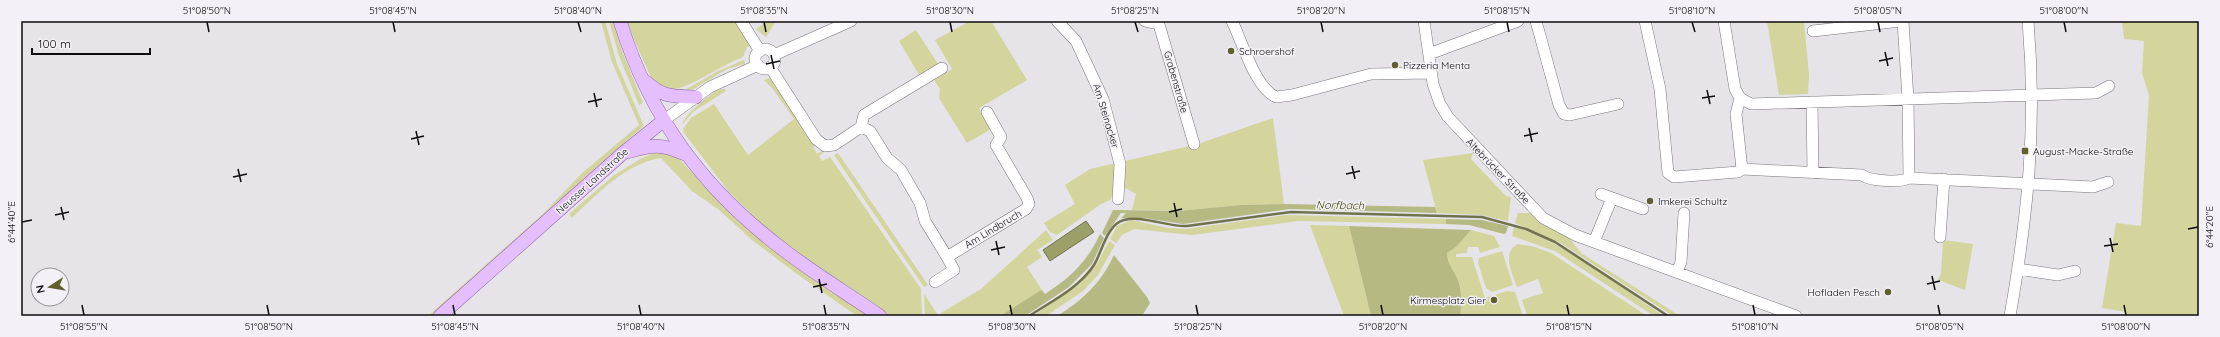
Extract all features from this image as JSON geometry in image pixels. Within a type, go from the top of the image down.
[{"type":"main road","points":[[620,21],[640,75],[663,121],[686,155],[717,191],[769,239],[880,316]]},
{"type":"main road","points":[[640,75],[655,90],[666,96],[696,97]]},
{"type":"main road","name":"Neusser Landstraße","points":[[440,316],[622,154],[663,121]]},
{"type":"main road","points":[[622,154],[656,145],[666,146],[686,155]]},
{"type":"street","points":[[741,21],[760,51]]},
{"type":"street","points":[[774,55],[851,21]]},
{"type":"street","name":"Am Steinacker","points":[[1057,21],[1076,41],[1103,99],[1120,164],[1118,199]]},
{"type":"street","points":[[1145,21],[1159,21]]},
{"type":"street","name":"Grabenstraße","points":[[1159,21],[1194,144]]},
{"type":"street","points":[[1232,21],[1254,70],[1266,89],[1276,97],[1292,95],[1371,74],[1430,73]]},
{"type":"street","name":"Altebrücker Straße","points":[[1424,21],[1430,73],[1437,98],[1448,117],[1543,218],[1558,228],[1594,242],[1796,316]]},
{"type":"street","points":[[1428,54],[1518,21]]},
{"type":"street","points":[[1537,21],[1559,105],[1564,114],[1570,115],[1618,104]]},
{"type":"street","points":[[1645,21],[1660,89],[1668,173],[1674,177],[1738,172],[1742,169],[1862,175],[1867,179],[1944,179],[2093,187],[2108,182]]},
{"type":"street","points":[[1724,21],[1735,89],[1740,98],[1754,104],[2096,93],[2109,86]]},
{"type":"street","points":[[1813,31],[1902,21],[1908,99],[1909,178]]},
{"type":"street","points":[[2010,316],[2029,184],[2032,95],[2028,21]]},
{"type":"street","points":[[760,51],[767,50],[774,55]]},
{"type":"street","points":[[760,51],[756,58],[758,65],[763,68],[770,68]]},
{"type":"street","points":[[770,68],[774,62],[774,55]]},
{"type":"street","name":"Neusser Landstraße","points":[[663,121],[710,87],[758,65]]},
{"type":"street","points":[[770,68],[821,144],[825,146],[834,145],[861,127],[864,115],[942,68]]},
{"type":"street","points":[[1740,98],[1736,114],[1742,169]]},
{"type":"street","points":[[1812,102],[1813,173]]},
{"type":"street","name":"Am Lindbruch","points":[[947,257],[1026,209],[1029,204],[996,145],[1000,137],[987,112]]},
{"type":"street","points":[[861,127],[871,132],[887,158],[901,170],[920,203],[925,221],[954,270],[935,282]]},
{"type":"street","points":[[1940,237],[1944,179]]},
{"type":"street","points":[[1594,242],[1606,196],[1643,209]]},
{"type":"street","points":[[1677,272],[1680,262],[1684,213]]},
{"type":"street","points":[[2017,273],[2058,275],[2075,271]]},
{"type":"shaded area","points":[[601,21],[605,21],[617,64],[644,126],[585,177],[545,218],[433,316],[428,316],[543,214],[581,174],[639,125],[612,62]]},
{"type":"shaded area","points":[[609,21],[613,21],[622,51],[643,103],[639,105],[619,56]]},
{"type":"shaded area","points":[[626,21],[734,21],[738,27],[740,26],[751,45],[747,47],[743,57],[696,81],[677,89],[667,91],[653,80]]},
{"type":"shaded area","points":[[768,21],[776,21],[766,37],[756,29]]},
{"type":"shaded area","points":[[970,21],[991,21],[1027,80],[979,108],[991,129],[967,143],[939,98],[940,89],[934,80],[952,69],[935,40]]},
{"type":"shaded area","points":[[1767,21],[1804,21],[1809,75],[1808,94],[1779,95]]},
{"type":"shaded area","points":[[2122,21],[2199,21],[2199,316],[2126,316],[2127,312],[2102,308],[2116,223],[2141,226],[2149,95],[2142,73],[2144,41],[2124,39]]},
{"type":"shaded area","points":[[916,30],[938,64],[934,67],[935,69],[921,78],[899,41]]},
{"type":"shaded area","points":[[744,60],[745,64],[727,69],[687,93],[683,91],[718,71]]},
{"type":"shaded area","points":[[772,77],[774,80],[772,81],[817,144],[813,147],[817,154],[822,151],[823,153],[819,156],[822,161],[830,157],[921,289],[922,316],[888,316],[776,238],[729,192],[684,133],[683,129],[691,118],[714,104],[748,155],[794,119],[772,88],[764,80]]},
{"type":"shaded area","points":[[721,89],[725,89],[726,91],[693,112],[682,125],[698,104],[711,94]]},
{"type":"shaded area","points":[[1273,118],[1284,204],[1241,205],[1178,211],[1132,210],[1136,194],[1124,187],[1125,161],[1198,144]]},
{"type":"shaded area","points":[[656,152],[676,156],[704,185],[871,316],[857,316],[797,274],[752,240],[718,209],[692,191],[661,158],[648,161],[624,173],[601,190],[572,218],[569,214],[613,176],[642,158]]},
{"type":"shaded area","points":[[838,153],[928,285],[924,287],[834,155]]},
{"type":"shaded area","points":[[1473,153],[1471,159],[1506,196],[1511,197],[1508,221],[1482,215],[1437,213],[1423,160]]},
{"type":"shaded area","points":[[1116,163],[1113,194],[1110,200],[1101,204],[1057,235],[1050,232],[1044,223],[1075,204],[1065,185],[1090,169]]},
{"type":"shaded area","points":[[1284,204],[1435,207],[1437,213],[1290,209],[1183,224],[1144,218],[1121,218],[1126,213],[1121,213],[1105,236],[1102,233],[1113,210],[1178,211],[1241,205]]},
{"type":"shaded area","points":[[1518,213],[1530,213],[1568,236],[1581,253],[1680,316],[1673,316],[1559,242],[1515,223]]},
{"type":"shaded area","points":[[1286,215],[1446,219],[1446,224],[1298,221],[1192,235],[1134,229],[1122,235],[1116,243],[1110,239],[1117,226],[1131,220],[1168,228],[1186,229]]},
{"type":"shaded area","points":[[1446,219],[1482,220],[1508,226],[1506,233],[1504,234],[1469,225],[1446,224]]},
{"type":"shaded area","points":[[1086,221],[1094,232],[1050,261],[1043,250]]},
{"type":"shaded area","points":[[1310,225],[1349,226],[1371,316],[1344,316]]},
{"type":"shaded area","points":[[1349,226],[1471,230],[1456,247],[1447,253],[1448,260],[1458,280],[1460,289],[1460,316],[1371,316]]},
{"type":"shaded area","points":[[1514,227],[1533,234],[1572,254],[1664,316],[1654,316],[1555,251],[1512,236]]},
{"type":"shaded area","points":[[1046,230],[1053,240],[1037,250],[1042,257],[1027,267],[1042,290],[1000,316],[942,316],[941,313],[981,289]]},
{"type":"shaded area","points":[[1471,230],[1494,236],[1500,247],[1480,253],[1478,247],[1468,247],[1467,253],[1456,254],[1456,257],[1472,257],[1485,298],[1507,291],[1515,292],[1523,316],[1460,316],[1460,289],[1458,280],[1448,260],[1447,253],[1456,247]]},
{"type":"shaded area","points":[[1100,234],[1104,238],[1092,264],[1069,287],[1025,316],[1000,316],[1042,290],[1045,294],[1063,281],[1084,261]]},
{"type":"shaded area","points":[[1943,240],[1973,244],[1965,290],[1938,280],[1941,273]]},
{"type":"shaded area","points":[[1109,241],[1115,245],[1098,275],[1083,291],[1046,316],[1033,316],[1080,284],[1097,264]]},
{"type":"shaded area","points":[[1518,244],[1535,247],[1551,253],[1647,316],[1527,316],[1522,300],[1543,293],[1538,279],[1517,287],[1509,264],[1509,258],[1513,248]]},
{"type":"shaded area","points":[[1502,251],[1513,285],[1492,292],[1486,288],[1478,263],[1479,258]]},
{"type":"shaded area","points":[[1114,255],[1150,303],[1142,316],[1057,316],[1075,304],[1090,290],[1103,274]]},
{"type":"shaded area","points":[[924,294],[938,315],[940,316],[925,316]]},
{"type":"waterway","name":"Norfbach","points":[[1029,316],[1064,294],[1081,281],[1094,265],[1113,227],[1124,220],[1139,219],[1171,225],[1187,226],[1291,212],[1482,217],[1526,229],[1555,242],[1668,316]]},
{"type":"place","name":"Schroershof","points":[[1231,51]]},
{"type":"place","name":"Pizzeria Menta","points":[[1395,65]]},
{"type":"place","name":"August-Macke-Straße","points":[[2025,151]]},
{"type":"place","name":"Imkerei Schultz","points":[[1650,201]]},
{"type":"place","name":"Hofladen Pesch","points":[[1888,292]]},
{"type":"place","name":"Kirmesplatz Gier","points":[[1494,300]]}]
